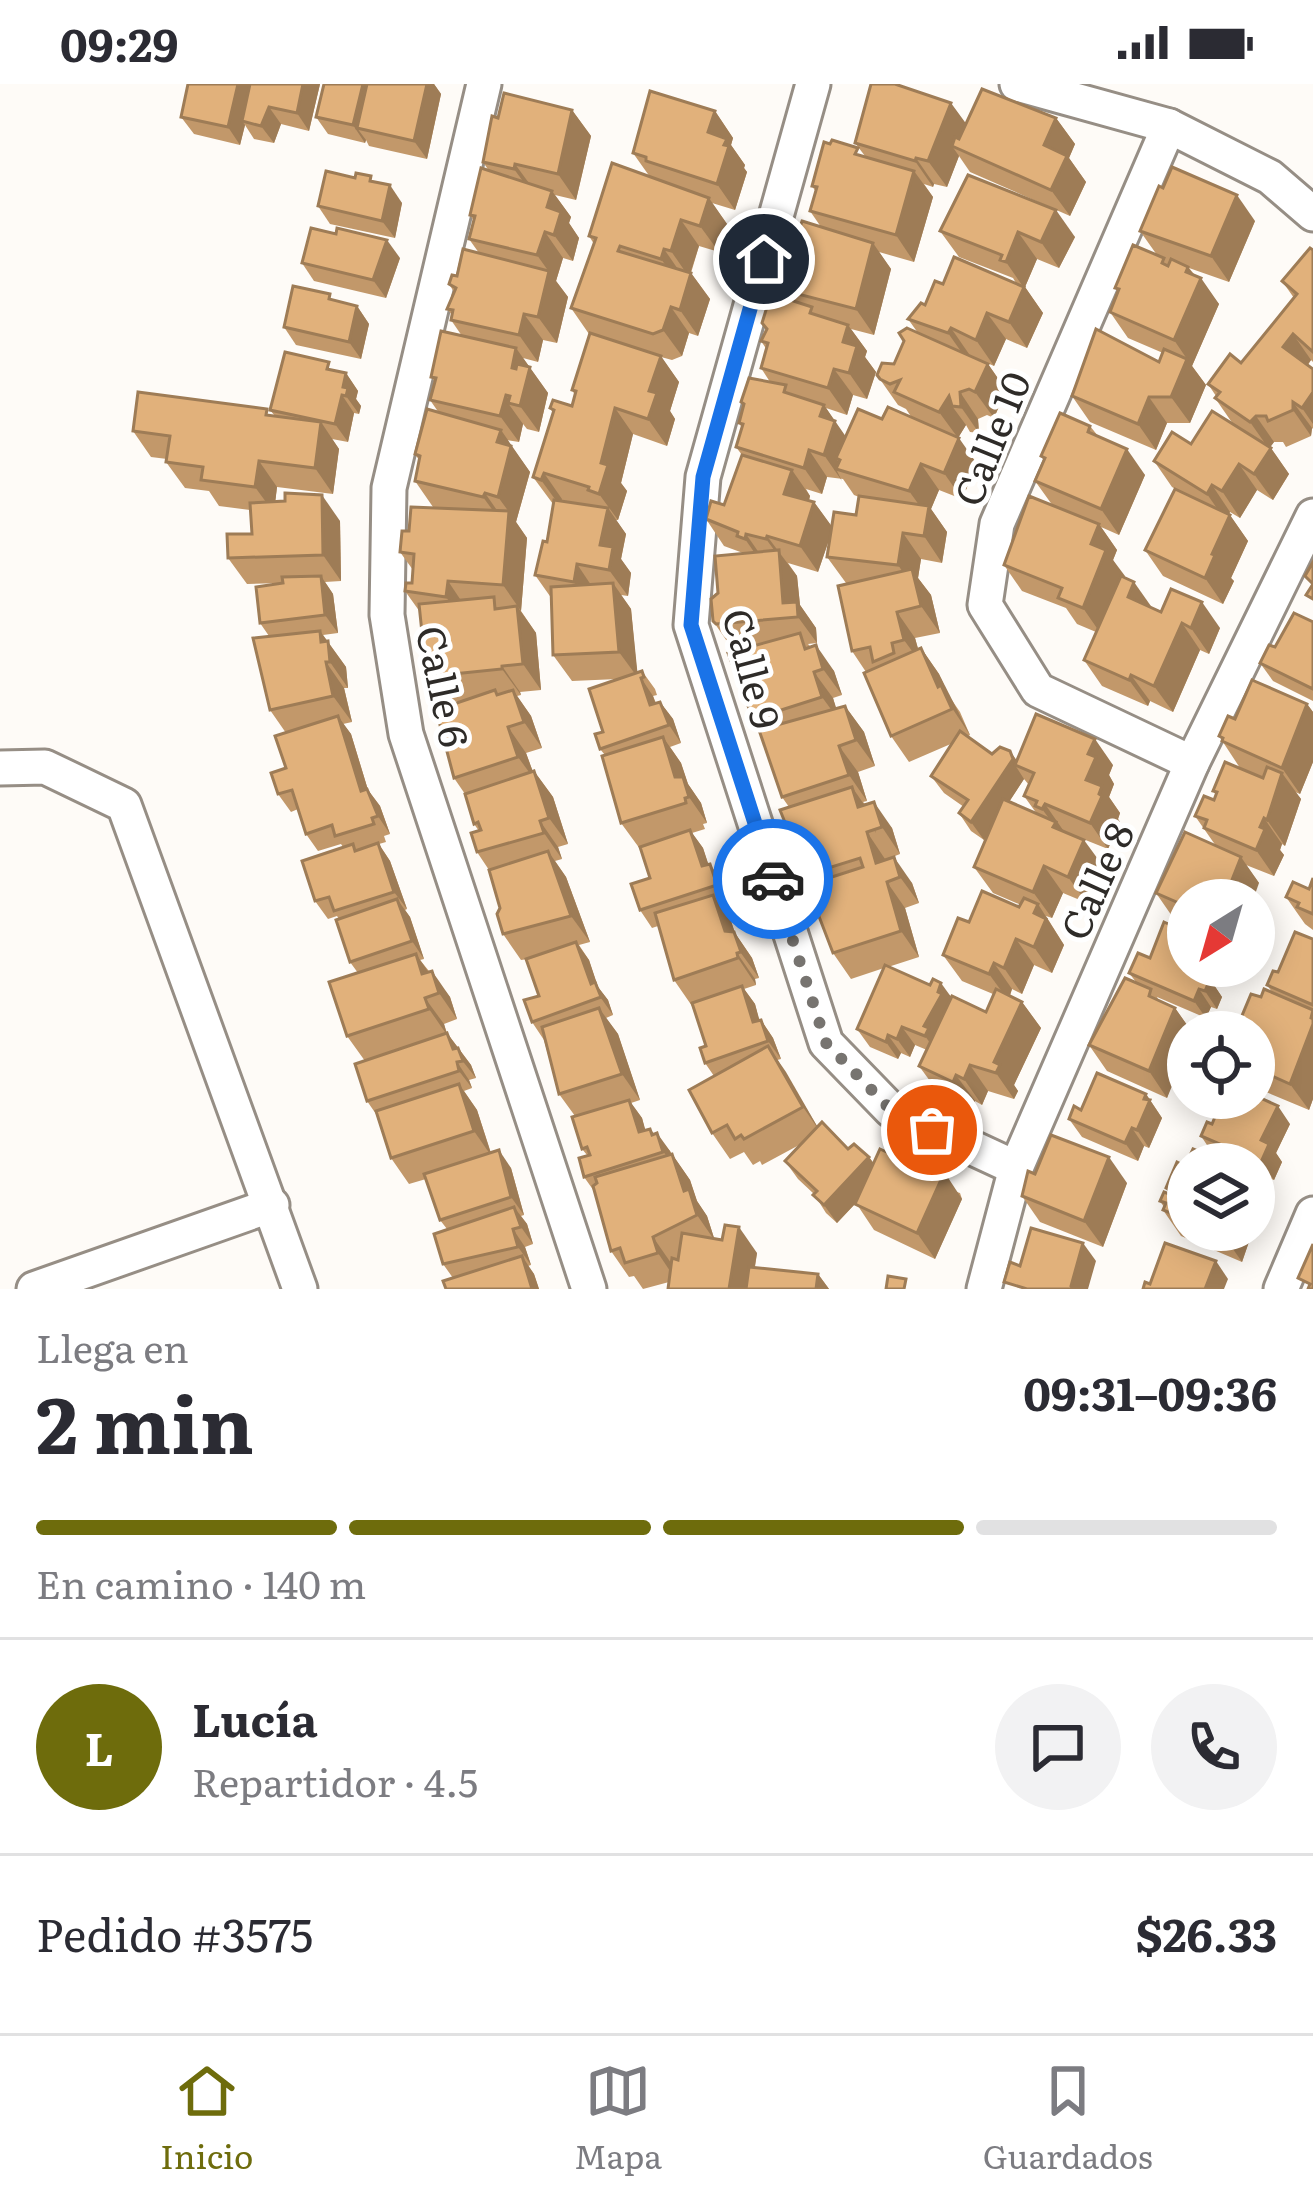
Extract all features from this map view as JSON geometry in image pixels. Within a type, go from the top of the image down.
[{"type":"street","name":"Calle 6","points":[[484,84],[389,488],[387,615],[406,734],[590,1289]]},
{"type":"street","name":"Calle 9","points":[[813,84],[703,477],[691,625],[826,1043],[891,1110],[1016,1168]]},
{"type":"street","points":[[1017,84],[1169,126],[1270,177],[1313,214]]},
{"type":"street","name":"Calle 10","points":[[1169,126],[997,524],[985,605],[1038,691],[1192,763]]},
{"type":"street","name":"Calle 8","points":[[984,1289],[1016,1168],[1192,763],[1313,516]]},
{"type":"street","points":[[0,768],[45,767],[124,805],[300,1289]]},
{"type":"street","points":[[34,1289],[272,1205]]},
{"type":"street","points":[[1281,1289],[1313,1214]]},
{"type":"street","points":[[0,1289],[15,1289]]},
{"type":"building","points":[[188,84],[238,84],[228,127],[181,117]]},
{"type":"building","points":[[250,84],[303,84],[297,113],[269,107],[261,126],[242,121]]},
{"type":"building","points":[[324,84],[363,84],[353,125],[316,117]]},
{"type":"building","points":[[367,84],[427,84],[414,141],[357,128]]},
{"type":"building","points":[[871,84],[895,84],[951,103],[928,161],[855,143]]},
{"type":"building","points":[[982,89],[1056,118],[1044,145],[1067,156],[1051,190],[952,146]]},
{"type":"building","points":[[650,91],[715,111],[708,132],[727,139],[724,145],[729,146],[717,184],[633,153]]},
{"type":"building","points":[[504,93],[572,110],[558,174],[483,162],[492,116],[498,118]]},
{"type":"building","points":[[824,142],[858,148],[855,154],[914,171],[896,235],[810,211]]},
{"type":"building","points":[[612,163],[709,198],[700,226],[681,220],[671,251],[664,249],[661,259],[620,246],[618,251],[691,273],[680,310],[671,307],[663,330],[653,334],[571,308],[596,238],[589,236]]},
{"type":"building","points":[[1172,167],[1237,195],[1211,256],[1140,231]]},
{"type":"building","points":[[481,168],[552,191],[547,207],[561,212],[554,235],[545,232],[537,255],[469,239]]},
{"type":"building","points":[[326,171],[355,178],[356,173],[371,176],[370,181],[390,185],[382,221],[318,206]]},
{"type":"building","points":[[968,175],[1056,210],[1041,242],[1018,232],[1006,262],[1000,260],[1002,255],[940,231]]},
{"type":"building","points":[[802,221],[873,243],[856,309],[786,291],[793,266],[788,264]]},
{"type":"building","points":[[311,228],[336,234],[337,228],[387,240],[373,280],[302,263]]},
{"type":"building","points":[[1133,245],[1164,258],[1162,263],[1168,266],[1171,259],[1188,267],[1186,272],[1201,278],[1174,340],[1110,312]]},
{"type":"building","points":[[1310,248],[1313,352],[1293,334],[1283,347],[1313,369],[1313,392],[1302,408],[1293,402],[1293,410],[1268,421],[1266,416],[1256,416],[1250,422],[1215,398],[1220,392],[1208,384],[1230,354],[1241,363],[1297,294],[1282,281]]},
{"type":"building","points":[[463,249],[549,271],[538,317],[524,314],[519,335],[451,320],[453,310],[447,309],[456,288],[449,284],[452,275],[457,276]]},
{"type":"building","points":[[954,257],[1024,287],[1009,322],[987,313],[976,340],[951,328],[948,333],[908,319],[921,303],[925,305],[935,281],[943,284]]},
{"type":"building","points":[[293,286],[357,306],[349,342],[284,327]]},
{"type":"building","points":[[770,297],[812,307],[810,313],[848,325],[843,342],[857,346],[849,373],[834,369],[828,388],[761,368],[768,343],[761,341],[767,329],[762,323]]},
{"type":"building","points":[[907,328],[988,364],[975,392],[960,392],[961,407],[952,406],[949,396],[939,412],[894,392],[900,380],[890,384],[877,375],[882,363],[894,364],[904,341],[899,333]]},
{"type":"building","points":[[1096,329],[1159,362],[1164,349],[1187,359],[1171,397],[1149,397],[1138,424],[1072,396]]},
{"type":"building","points":[[441,331],[516,348],[512,368],[517,364],[530,367],[520,406],[508,403],[510,396],[506,395],[500,416],[430,400]]},
{"type":"building","points":[[590,333],[661,356],[649,391],[657,393],[648,419],[615,408],[601,463],[608,465],[599,494],[544,473],[541,480],[533,477],[553,400],[572,406],[576,391],[572,390]]},
{"type":"building","points":[[285,352],[329,362],[327,369],[346,373],[343,387],[348,388],[335,424],[270,410]]},
{"type":"building","points":[[749,378],[786,385],[784,392],[824,405],[820,416],[835,421],[824,455],[809,450],[804,468],[736,447]]},
{"type":"building","points":[[138,392],[267,409],[266,415],[321,422],[315,468],[259,461],[255,487],[201,480],[203,467],[166,462],[170,436],[133,431]]},
{"type":"building","points":[[888,407],[959,438],[944,473],[921,464],[909,491],[836,469],[840,460],[836,458],[858,409],[882,419]]},
{"type":"building","points":[[427,409],[501,430],[497,442],[511,446],[498,497],[415,481],[420,456],[415,454]]},
{"type":"building","points":[[1212,411],[1271,448],[1254,474],[1239,464],[1222,491],[1212,485],[1207,494],[1154,461],[1172,432],[1191,444]]},
{"type":"building","points":[[1060,413],[1127,449],[1101,509],[1035,481]]},
{"type":"building","points":[[742,455],[792,470],[784,494],[814,502],[800,546],[767,536],[746,534],[745,539],[706,519],[711,501],[724,505]]},
{"type":"building","points":[[1175,489],[1230,515],[1205,578],[1145,550]]},
{"type":"building","points":[[285,493],[322,495],[323,555],[228,558],[227,534],[252,534],[250,503],[285,501]]},
{"type":"building","points":[[859,496],[929,506],[924,536],[903,533],[898,565],[827,557],[834,512],[856,515]]},
{"type":"building","points":[[1029,496],[1099,524],[1091,544],[1106,550],[1083,608],[1058,598],[1062,588],[1004,565]]},
{"type":"building","points":[[554,500],[608,508],[600,545],[613,547],[609,570],[577,564],[574,582],[535,575]]},
{"type":"building","points":[[411,507],[509,511],[503,585],[448,581],[446,597],[405,591],[406,583],[412,583],[414,554],[400,552],[402,531],[409,531]]},
{"type":"building","points":[[779,550],[783,603],[797,602],[798,617],[716,624],[711,599],[718,593],[715,556]]},
{"type":"building","points":[[912,569],[921,606],[897,612],[904,640],[892,643],[894,653],[873,662],[870,647],[852,651],[838,586]]},
{"type":"building","points":[[321,576],[325,615],[260,623],[256,587],[283,583],[282,577]]},
{"type":"building","points":[[1121,576],[1134,582],[1128,597],[1161,612],[1171,589],[1202,602],[1191,628],[1182,623],[1154,686],[1084,660]]},
{"type":"building","points":[[613,583],[619,652],[553,655],[551,587]]},
{"type":"building","points":[[494,597],[495,609],[517,606],[523,664],[433,676],[428,652],[424,652],[419,604]]},
{"type":"building","points":[[1294,613],[1313,622],[1313,689],[1260,663]]},
{"type":"building","points":[[320,631],[321,642],[328,641],[330,662],[326,662],[333,696],[270,710],[253,638]]},
{"type":"building","points":[[800,633],[805,649],[816,645],[823,669],[814,672],[822,697],[753,719],[728,653]]},
{"type":"building","points":[[921,648],[952,709],[891,736],[864,673]]},
{"type":"building","points":[[642,671],[650,705],[660,702],[669,725],[600,749],[595,734],[603,732],[589,689]]},
{"type":"building","points":[[1252,680],[1307,704],[1282,768],[1219,736],[1228,716],[1235,719]]},
{"type":"building","points":[[495,690],[497,695],[513,690],[524,722],[508,727],[518,757],[454,778],[436,710]]},
{"type":"building","points":[[845,706],[856,740],[839,746],[849,775],[782,797],[759,730]]},
{"type":"building","points":[[1036,714],[1095,739],[1088,754],[1096,757],[1086,780],[1102,786],[1102,796],[1090,823],[1045,804],[1042,809],[1024,796],[1034,773],[1015,765]]},
{"type":"building","points":[[338,716],[361,791],[367,789],[378,816],[372,818],[374,824],[335,836],[332,825],[306,834],[292,790],[278,794],[271,773],[286,768],[275,736]]},
{"type":"building","points":[[960,731],[992,754],[1000,747],[1010,751],[1013,759],[971,822],[959,813],[968,800],[931,776]]},
{"type":"building","points":[[663,737],[675,777],[683,777],[689,797],[686,803],[621,823],[602,756]]},
{"type":"building","points":[[1225,762],[1263,778],[1267,767],[1282,773],[1256,850],[1204,828],[1207,820],[1195,816],[1204,796],[1214,800]]},
{"type":"building","points":[[534,771],[549,818],[540,821],[544,833],[477,852],[471,833],[481,830],[478,822],[474,824],[465,794]]},
{"type":"building","points":[[852,787],[858,807],[874,802],[882,827],[867,832],[876,863],[894,857],[900,877],[887,882],[901,931],[833,953],[807,885],[863,867],[860,858],[806,875],[780,810]]},
{"type":"building","points":[[1003,799],[1084,840],[1068,877],[1044,866],[1033,892],[974,867]]},
{"type":"building","points":[[690,830],[702,866],[710,864],[717,885],[640,910],[631,884],[650,878],[640,847]]},
{"type":"building","points":[[1185,832],[1241,857],[1232,879],[1167,879],[1167,898],[1156,893]]},
{"type":"building","points":[[378,843],[394,892],[334,911],[329,897],[315,901],[302,861],[353,844],[355,851]]},
{"type":"building","points":[[548,851],[571,916],[503,934],[489,870]]},
{"type":"building","points":[[1313,878],[1313,914],[1286,897],[1293,882],[1309,889]]},
{"type":"building","points":[[982,891],[1019,907],[1024,898],[1038,904],[1034,913],[1046,919],[1034,947],[1016,939],[1004,968],[994,963],[989,974],[943,955],[958,918],[969,922]]},
{"type":"building","points":[[713,895],[725,931],[734,932],[741,952],[738,958],[674,980],[655,913]]},
{"type":"building","points":[[397,899],[412,941],[350,962],[336,920]]},
{"type":"building","points":[[1164,922],[1167,987],[1207,987],[1205,991],[1199,989],[1194,1001],[1129,973],[1138,953],[1150,958]]},
{"type":"building","points":[[1295,932],[1313,939],[1313,1005],[1272,987]]},
{"type":"building","points":[[576,942],[591,984],[595,982],[601,997],[532,1022],[524,1000],[539,996],[526,959]]},
{"type":"building","points":[[416,954],[422,974],[432,971],[439,993],[425,998],[429,1009],[347,1036],[329,982]]},
{"type":"building","points":[[885,965],[930,985],[933,979],[941,983],[938,992],[942,994],[924,1026],[929,1028],[925,1036],[902,1027],[897,1039],[888,1035],[886,1042],[857,1029]]},
{"type":"building","points":[[1125,978],[1151,989],[1149,996],[1175,1008],[1167,1011],[1167,1027],[1149,1071],[1089,1045]]},
{"type":"building","points":[[742,986],[753,1022],[761,1020],[768,1041],[705,1063],[700,1048],[706,1046],[692,1003]]},
{"type":"building","points":[[996,989],[1022,1002],[994,1062],[1000,1065],[996,1073],[970,1065],[964,1079],[956,1075],[953,1082],[919,1066],[952,996],[986,1012]]},
{"type":"building","points":[[1264,989],[1313,1010],[1313,1024],[1290,1084],[1275,1077],[1275,1011],[1244,1011],[1251,994],[1261,997]]},
{"type":"building","points":[[599,1008],[622,1074],[559,1094],[542,1027]]},
{"type":"building","points":[[447,1033],[463,1061],[457,1062],[459,1071],[367,1101],[355,1064]]},
{"type":"building","points":[[768,1046],[803,1107],[744,1139],[741,1135],[735,1139],[727,1125],[712,1133],[689,1090]]},
{"type":"building","points":[[1097,1073],[1150,1100],[1137,1130],[1132,1128],[1125,1143],[1069,1119],[1074,1106],[1081,1110]]},
{"type":"building","points":[[459,1084],[474,1131],[391,1158],[376,1111]]},
{"type":"building","points":[[629,1100],[639,1132],[650,1129],[652,1135],[657,1133],[663,1152],[584,1177],[579,1158],[590,1155],[587,1147],[582,1149],[572,1117]]},
{"type":"building","points":[[1214,1119],[1272,1119],[1261,1140],[1267,1143],[1217,1143],[1201,1136],[1207,1122],[1212,1124]]},
{"type":"building","points":[[822,1122],[848,1149],[854,1144],[869,1157],[824,1205],[813,1195],[817,1191],[785,1161]]},
{"type":"building","points":[[1051,1135],[1109,1157],[1084,1221],[1022,1196],[1028,1171],[1035,1174]]},
{"type":"building","points":[[880,1149],[915,1165],[922,1159],[944,1173],[917,1233],[855,1204]]},
{"type":"building","points":[[499,1150],[511,1197],[440,1220],[424,1174]]},
{"type":"building","points":[[672,1154],[697,1215],[653,1237],[658,1253],[625,1263],[620,1248],[611,1251],[593,1186],[595,1177]]},
{"type":"building","points":[[514,1207],[521,1227],[513,1229],[518,1247],[443,1264],[434,1234]]},
{"type":"building","points":[[725,1225],[739,1227],[729,1289],[668,1289],[672,1258],[678,1260],[682,1233],[722,1240]]},
{"type":"building","points":[[1031,1228],[1083,1243],[1074,1289],[1027,1289],[1004,1282],[1010,1262],[1020,1266]]},
{"type":"building","points":[[1165,1243],[1167,1251],[1188,1251],[1216,1261],[1205,1289],[1143,1289],[1145,1282],[1150,1284]]},
{"type":"building","points":[[1313,1244],[1313,1289],[1308,1289],[1310,1284],[1298,1278]]},
{"type":"building","points":[[522,1256],[532,1289],[446,1289],[443,1281]]},
{"type":"building","points":[[749,1267],[818,1274],[816,1289],[746,1289]]},
{"type":"building","points":[[888,1276],[906,1279],[904,1289],[886,1289]]},
{"type":"way so far","points":[[773,879],[826,1043],[891,1110],[932,1130]]},
{"type":"route","points":[[764,259],[703,477],[691,625],[773,879]]}]
